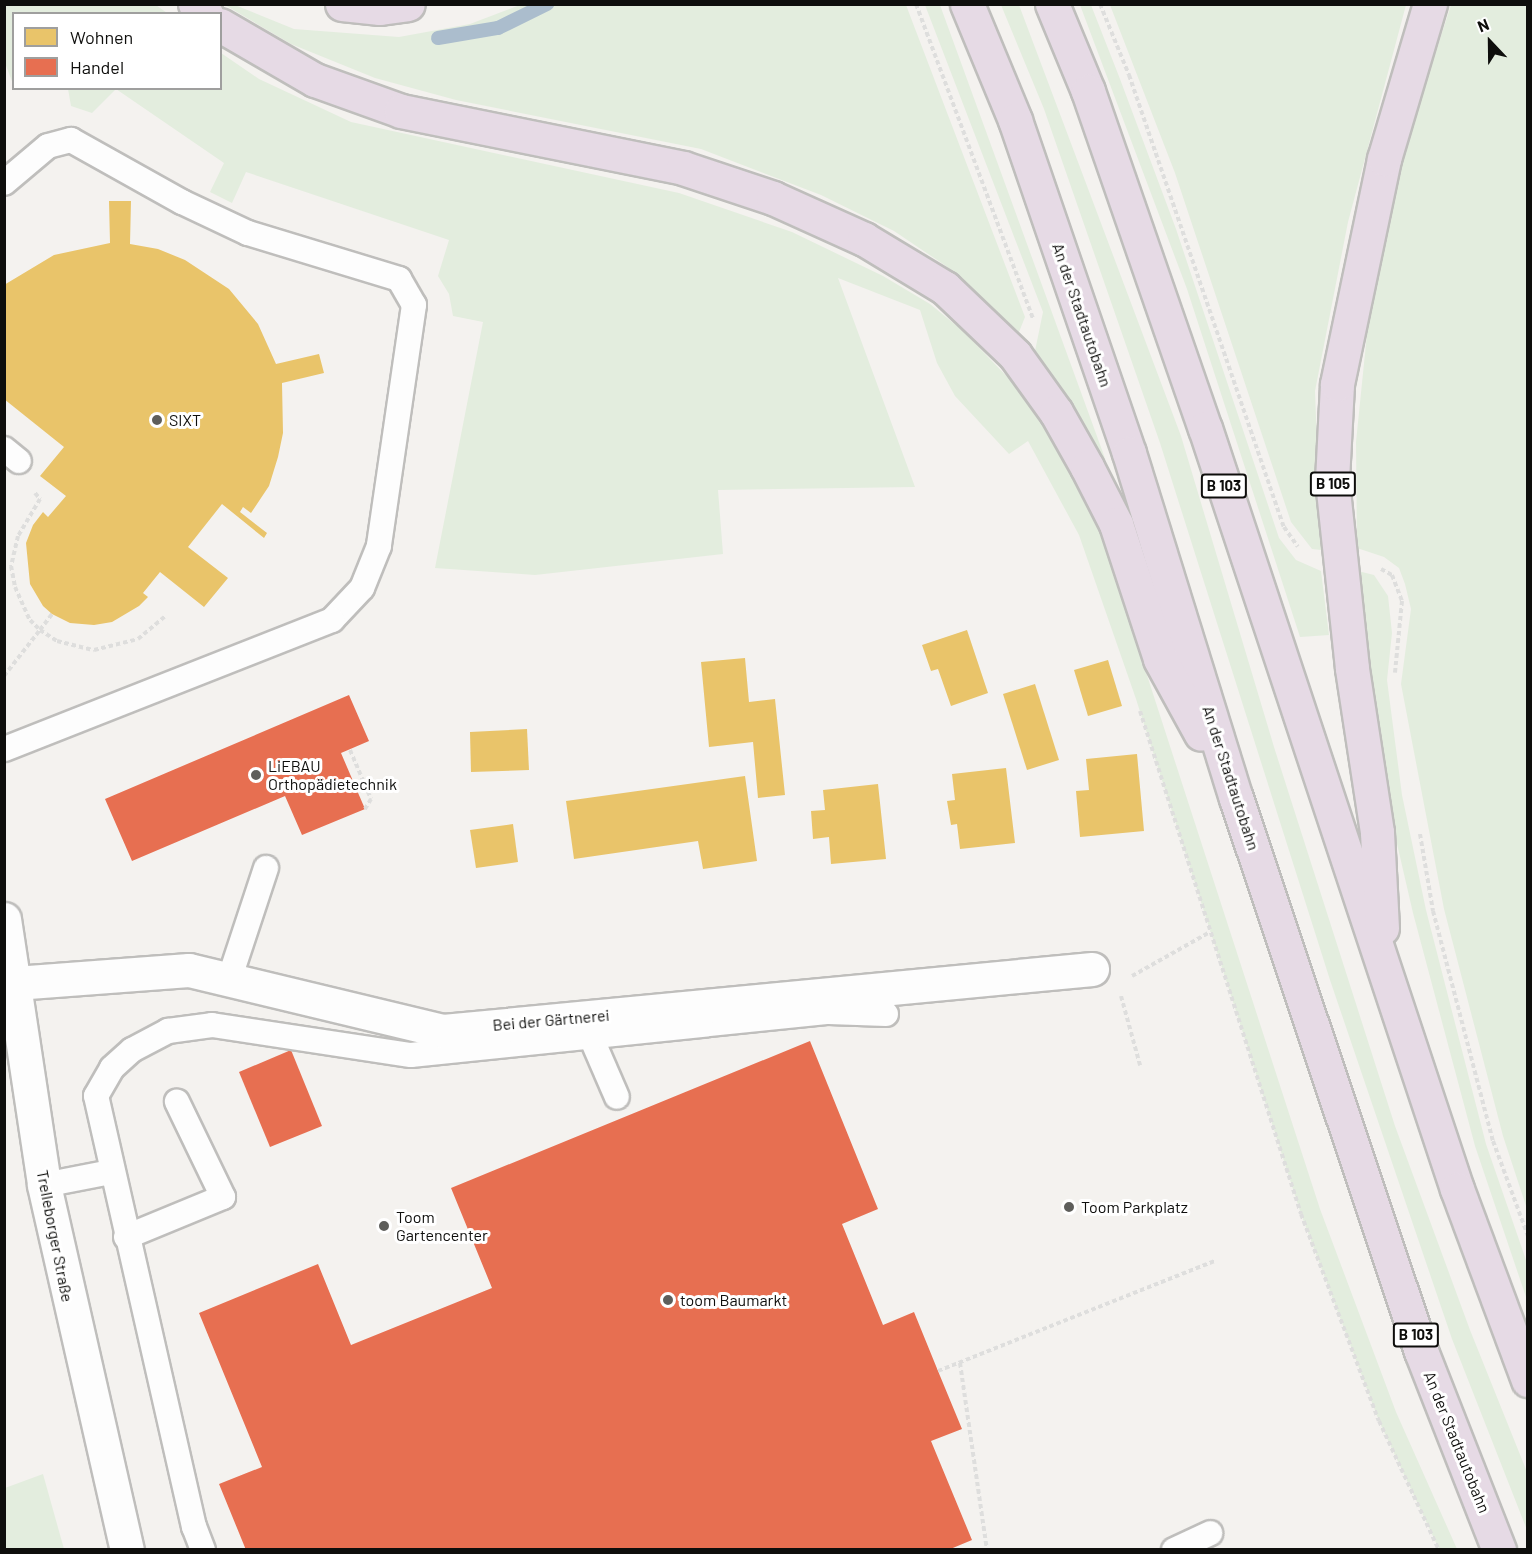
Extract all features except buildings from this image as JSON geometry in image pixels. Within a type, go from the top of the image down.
[{"type":"highway","points":[[342,4],[380,8],[408,4]]},
{"type":"highway","name":"An der Stadtautobahn","points":[[967,4],[1015,120],[1129,453],[1236,798],[1421,1351],[1500,1550]]},
{"type":"highway","name":"B 103","points":[[1052,4],[1088,91],[1205,428],[1457,1189],[1527,1380]]},
{"type":"highway","name":"B 105","points":[[1384,971],[1377,832],[1352,668],[1332,480],[1337,384],[1384,159],[1430,4]]},
{"type":"highway","points":[[222,26],[315,80],[401,111],[683,168],[773,198],[864,239],[945,288],[1015,355],[1056,412],[1116,524],[1160,658],[1236,798]]},
{"type":"street","name":"Trelleborger Straße","points":[[5,930],[13,1004],[44,1185],[127,1550]]},
{"type":"street","name":"Bei der Gärtnerei","points":[[13,1004],[189,970],[443,1030],[1105,976]]},
{"type":"lane","points":[[4,183],[48,146],[70,140],[182,202],[248,233],[399,279],[414,305],[380,546],[362,588],[332,620],[4,749]]},
{"type":"lane","points":[[229,980],[266,868]]},
{"type":"lane","points":[[203,1550],[194,1527],[111,1172],[96,1096],[112,1068],[132,1050],[168,1031],[212,1025],[411,1055],[829,1012],[886,1014]]},
{"type":"lane","points":[[591,1037],[617,1097]]},
{"type":"lane","points":[[126,1237],[223,1197],[177,1102]]},
{"type":"lane","points":[[44,1185],[111,1172]]},
{"type":"lane","points":[[1174,1550],[1210,1533]]},
{"type":"path","points":[[916,4],[1034,313],[1029,339],[1015,355]]},
{"type":"path","points":[[1100,4],[1129,75],[1284,526],[1295,544],[1310,556],[1361,559],[1392,575],[1402,601],[1395,676]]},
{"type":"path","points":[[12,455],[13,471],[40,499],[18,536],[11,566],[21,603],[40,630],[77,647],[116,648],[154,630],[165,616]]},
{"type":"path","points":[[4,676],[52,614]]},
{"type":"path","points":[[1136,699],[1301,1214],[1379,1420],[1439,1550]]},
{"type":"path","points":[[350,750],[371,799],[365,809]]},
{"type":"path","points":[[1419,828],[1433,911],[1493,1141],[1527,1236]]},
{"type":"path","points":[[1128,978],[1210,932]]},
{"type":"path","points":[[1105,976],[1140,1065]]},
{"type":"path","points":[[938,1371],[1215,1261]]},
{"type":"path","points":[[960,1363],[987,1550]]},
{"type":"green space","points":[[4,5],[156,5],[166,12],[12,12],[12,81],[5,63]]},
{"type":"green space","points":[[225,5],[235,5],[294,29],[399,37],[470,24],[520,5],[906,5],[1025,317],[1019,332],[946,266],[894,231],[821,195],[701,149],[456,100],[375,78],[291,44]]},
{"type":"green space","points":[[925,5],[940,5],[1106,461],[1035,351],[1043,312]]},
{"type":"green space","points":[[1001,5],[1019,5],[1181,436],[1274,747],[1395,1126],[1470,1330],[1527,1472],[1527,1530],[1452,1339],[1330,980],[1160,443],[1044,109]]},
{"type":"green space","points":[[1080,5],[1091,5],[1120,79],[1176,229],[1279,538],[1296,560],[1321,571],[1329,635],[1300,637],[1187,289]]},
{"type":"green space","points":[[1110,5],[1406,5],[1348,222],[1315,391],[1321,550],[1312,549],[1291,522],[1175,173]]},
{"type":"green space","points":[[1451,5],[1527,5],[1527,1209],[1503,1136],[1444,909],[1401,684],[1411,609],[1405,584],[1399,568],[1384,557],[1357,548],[1356,442],[1374,265],[1404,150]]},
{"type":"green space","points":[[222,54],[259,79],[351,122],[679,193],[792,232],[883,276],[930,304],[963,331],[1021,391],[1073,472],[1098,524],[1320,1209],[1396,1412],[1457,1549],[1439,1549],[1379,1421],[1301,1214],[1136,699],[1079,535],[1028,441],[1009,454],[955,396],[937,363],[920,310],[838,278],[915,487],[718,490],[723,554],[535,575],[435,568],[483,322],[453,316],[449,294],[438,276],[449,240],[246,172],[232,203],[210,192],[224,163],[117,90],[222,90]]},
{"type":"green space","points":[[68,90],[115,90],[92,113],[71,106]]},
{"type":"green space","points":[[1358,571],[1374,575],[1388,596],[1392,633],[1387,680],[1402,795],[1426,910],[1486,1144],[1527,1263],[1527,1300],[1475,1146],[1413,913],[1385,792]]},
{"type":"green space","points":[[43,1474],[64,1549],[5,1549],[5,1488]]},
{"type":"waterway","points":[[438,38],[498,28],[547,4]]},
{"type":"place","name":"SIXT","points":[[157,420]]},
{"type":"place","name":"LiEBAU Orthopädietechnik","points":[[256,775]]},
{"type":"place","name":"Toom Parkplatz","points":[[1069,1207]]},
{"type":"place","name":"Toom Gartencenter","points":[[384,1226]]},
{"type":"place","name":"toom Baumarkt","points":[[668,1300]]}]
